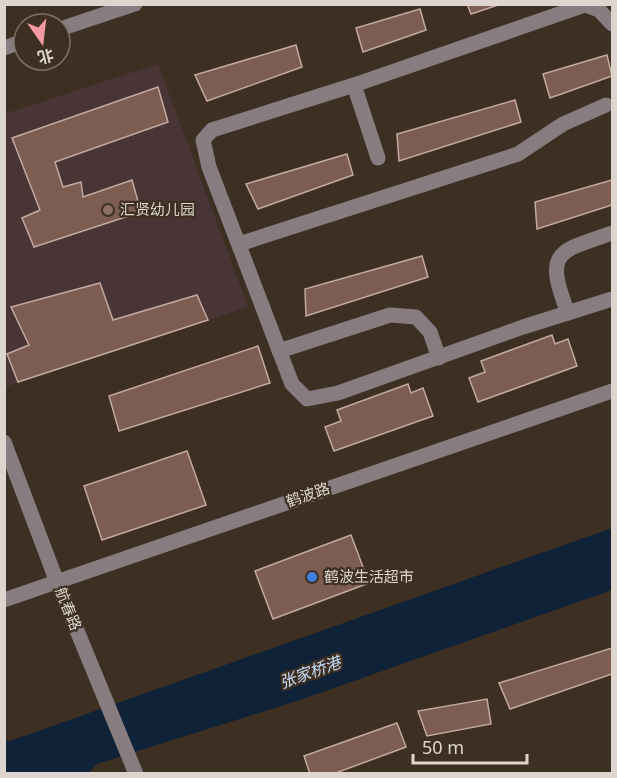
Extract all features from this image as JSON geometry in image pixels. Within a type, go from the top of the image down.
[{"type":"street","points":[[72,25],[135,4]]},
{"type":"street","points":[[612,24],[600,10],[585,5],[354,85],[212,130],[203,140],[209,167],[292,384],[307,399],[338,393],[612,299]]},
{"type":"street","points":[[354,85],[378,158]]},
{"type":"street","points":[[239,244],[518,154],[563,124],[610,106]]},
{"type":"street","points":[[568,313],[555,272],[561,256],[567,248],[612,233]]},
{"type":"street","points":[[279,351],[390,315],[416,316],[430,332],[439,358]]},
{"type":"street","name":"鹤波路","points":[[4,600],[612,391]]},
{"type":"street","name":"航春路","points":[[4,442],[57,582],[136,774]]},
{"type":"shaded area","name":"汇贤幼儿园","points":[[158,64],[248,307],[5,387],[4,114]]},
{"type":"water","name":"张家桥港","points":[[612,528],[612,590],[300,700],[97,764],[89,773],[5,773],[4,739],[10,741]]},
{"type":"building","points":[[467,4],[501,4],[471,14]]},
{"type":"building","points":[[420,9],[426,30],[363,52],[356,28]]},
{"type":"building","points":[[296,45],[302,67],[207,101],[195,75]]},
{"type":"building","points":[[607,55],[612,76],[550,98],[543,74]]},
{"type":"building","points":[[158,87],[168,122],[55,162],[63,187],[81,182],[83,197],[132,180],[141,212],[34,247],[22,218],[40,210],[12,138]]},
{"type":"building","points":[[515,100],[521,122],[399,161],[397,134]]},
{"type":"building","points":[[347,154],[353,175],[258,209],[246,184]]},
{"type":"building","points":[[612,180],[612,205],[537,229],[535,202]]},
{"type":"building","points":[[422,256],[428,277],[306,316],[305,289]]},
{"type":"building","points":[[100,283],[113,320],[197,295],[208,320],[18,382],[7,354],[29,345],[11,307]]},
{"type":"building","points":[[552,335],[555,344],[568,339],[577,366],[478,402],[469,378],[485,372],[481,361]]},
{"type":"building","points":[[258,346],[270,383],[119,431],[109,396]]},
{"type":"building","points":[[408,384],[411,393],[423,388],[433,416],[334,451],[325,427],[341,421],[337,410]]},
{"type":"building","points":[[187,451],[206,505],[102,540],[84,486]]},
{"type":"building","name":"鹤波生活超市","points":[[351,535],[369,583],[273,619],[255,571]]},
{"type":"building","points":[[612,648],[612,674],[510,709],[499,683]]},
{"type":"building","points":[[487,699],[491,724],[427,736],[418,711]]},
{"type":"building","points":[[397,723],[406,747],[333,774],[310,774],[304,756]]},
{"type":"place","name":"汇贤幼儿园","points":[[108,210]]},
{"type":"place","name":"鹤波生活超市","points":[[312,577]]}]
